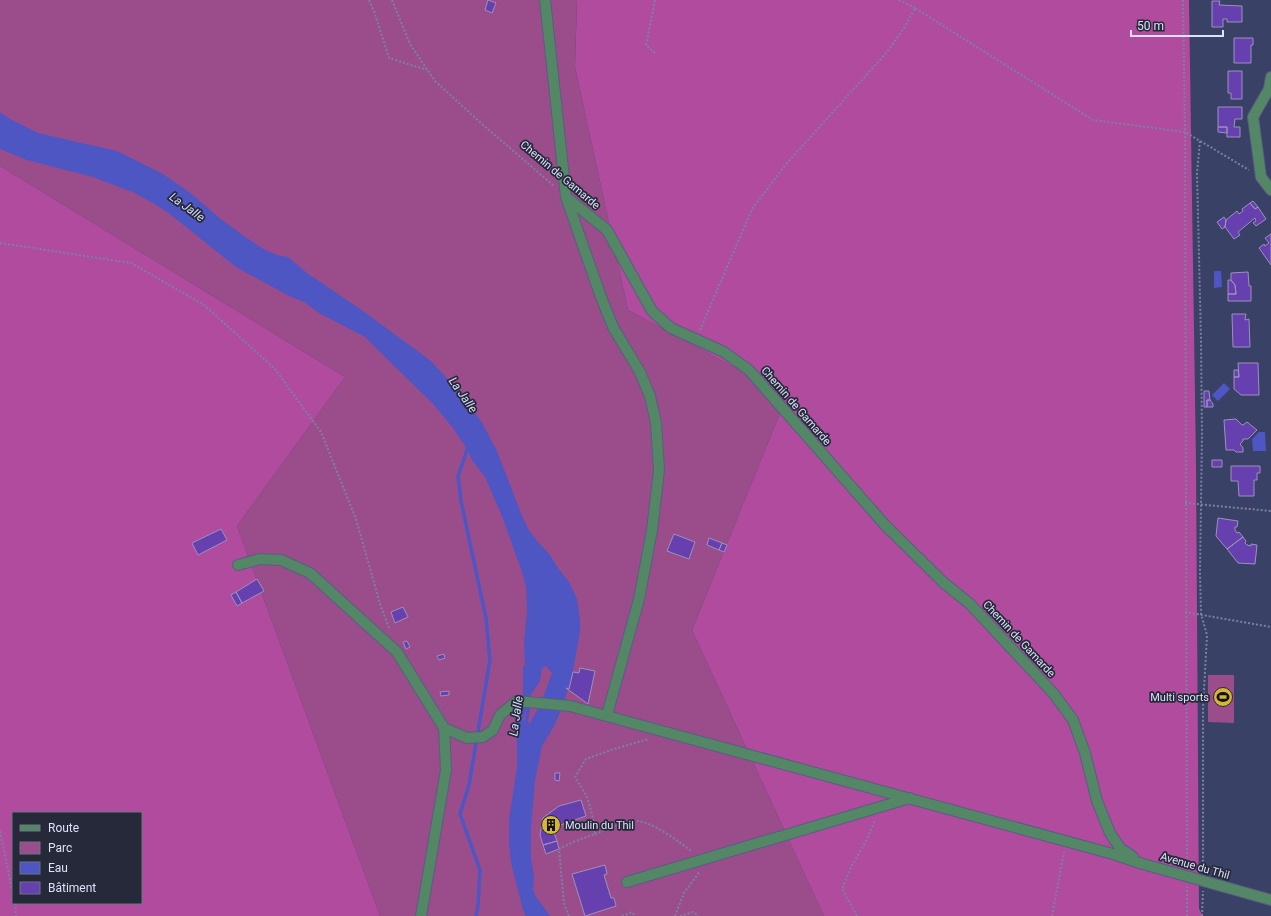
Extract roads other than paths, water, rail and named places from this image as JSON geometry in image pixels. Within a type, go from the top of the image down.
[{"type":"street","points":[[545,0],[566,197],[607,312],[613,327],[640,372],[650,396],[656,423],[659,470],[652,530],[639,600],[607,715]]},
{"type":"street","points":[[1271,77],[1269,89],[1253,117],[1261,177],[1271,190]]},
{"type":"street","name":"Chemin de Gamarde","points":[[566,197],[606,230],[652,310],[671,328],[724,352],[749,370],[884,525],[944,583],[970,604],[1054,694],[1073,720],[1084,753],[1096,801],[1110,833],[1120,848],[1143,864]]},
{"type":"street","points":[[238,565],[260,558],[281,560],[310,573],[397,652],[444,728],[446,770],[421,916]]},
{"type":"street","name":"Avenue du Thil","points":[[444,728],[467,738],[483,737],[493,730],[500,715],[517,701],[570,706],[1113,854],[1143,864],[1271,900]]},
{"type":"street","points":[[627,882],[910,798]]},
{"type":"water","points":[[0,112],[8,118],[38,133],[117,151],[163,174],[189,192],[222,220],[244,236],[265,250],[277,255],[288,257],[307,273],[363,311],[431,361],[452,384],[481,421],[497,451],[522,516],[529,530],[550,555],[569,582],[577,599],[580,619],[580,632],[572,676],[562,708],[554,726],[542,746],[535,781],[531,829],[531,857],[534,878],[533,890],[536,897],[550,916],[526,916],[523,910],[511,863],[509,845],[509,819],[517,768],[517,716],[523,696],[523,666],[525,665],[524,641],[527,612],[526,587],[502,516],[485,477],[472,460],[467,449],[453,428],[433,404],[365,337],[319,313],[304,302],[289,296],[236,267],[158,206],[135,193],[93,177],[27,160],[0,149]],"holes":[[[546,666],[552,673],[541,703],[530,723],[523,720],[530,696],[540,681],[542,668]]]},
{"type":"water","points":[[1214,271],[1221,271],[1222,287],[1214,288]]},
{"type":"water","points":[[1224,383],[1230,389],[1218,401],[1212,395]]},
{"type":"water","points":[[1259,432],[1265,432],[1266,451],[1253,451],[1252,439]]},
{"type":"waterway","points":[[468,447],[458,476],[461,501],[486,618],[490,660],[469,785],[460,814],[480,870],[476,916]]},
{"type":"waterway","name":"La Jalle","points":[[526,726],[529,702]]},
{"type":"place","name":"Multi sports","points":[[1223,697]]},
{"type":"place","name":"Moulin du Thil","points":[[551,825]]}]
